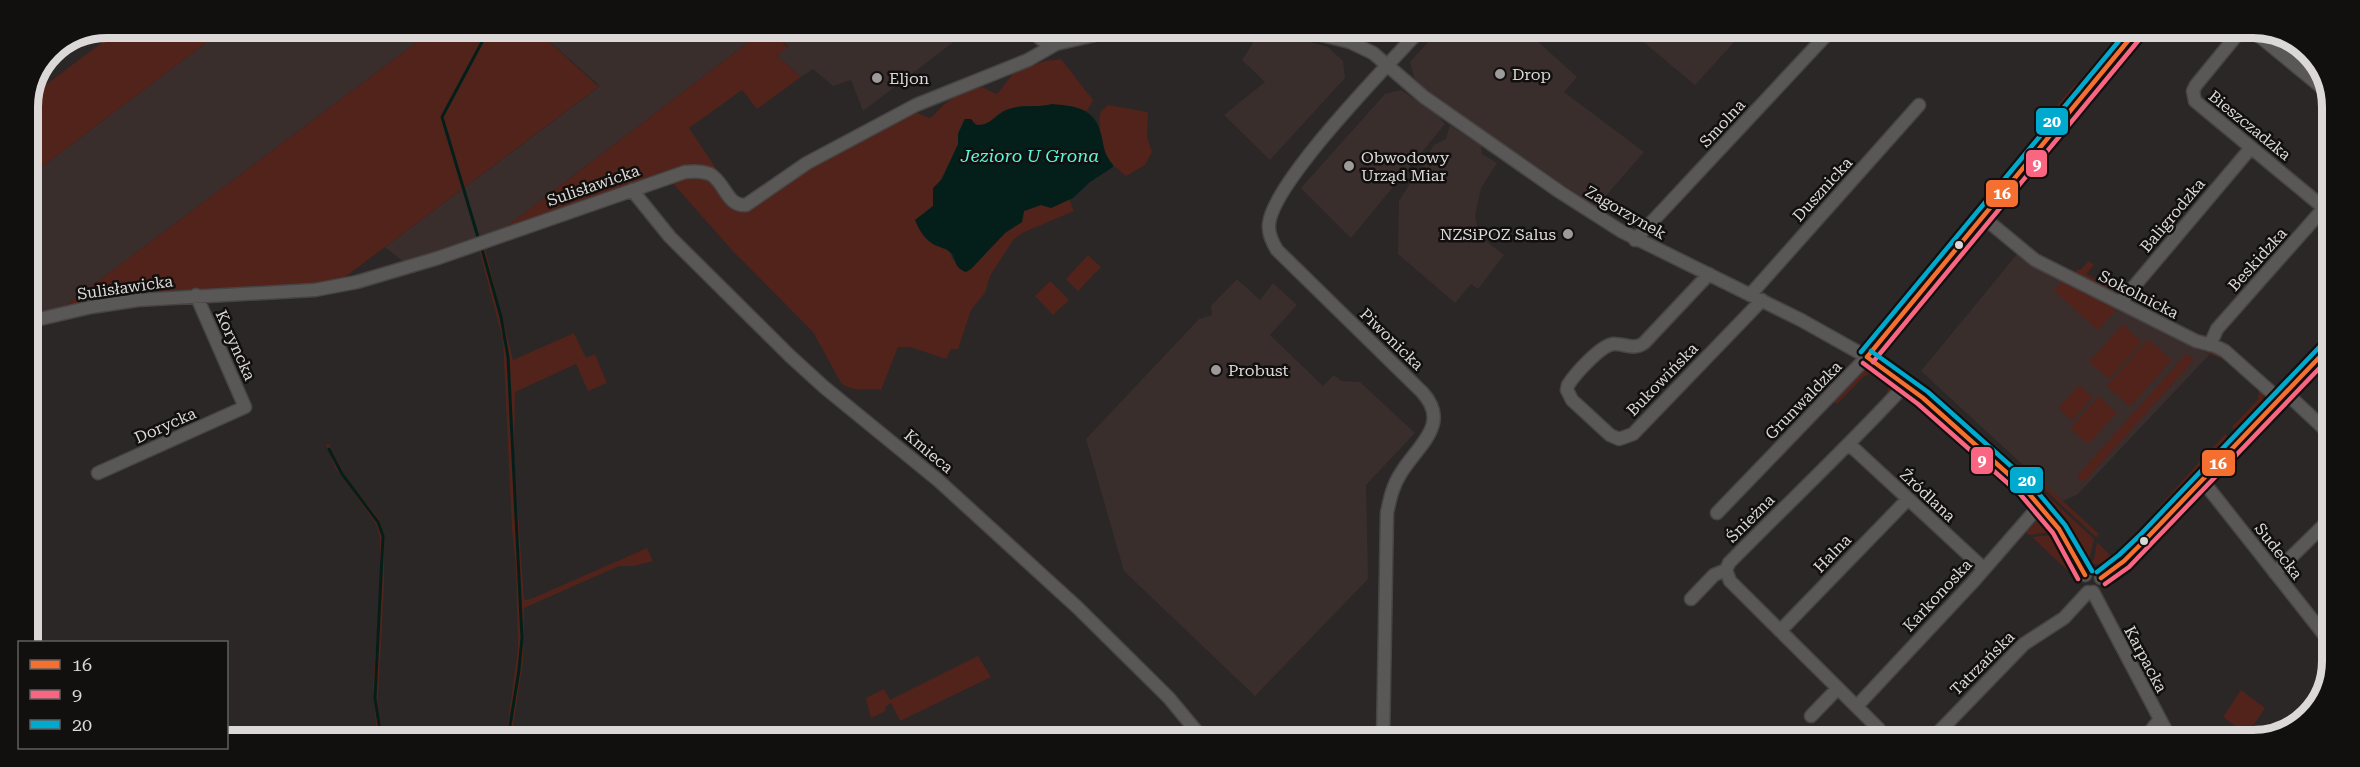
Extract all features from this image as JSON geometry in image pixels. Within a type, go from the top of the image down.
[{"type":"street","points":[[1038,37],[1056,44]]},
{"type":"street","name":"Sulisławicka","points":[[37,320],[114,303],[196,295],[315,290],[357,282],[438,258],[674,174],[703,172],[715,178],[733,202],[746,205],[807,163],[901,112],[1028,60],[1056,44],[1086,37]]},
{"type":"street","points":[[1330,37],[1359,46],[1373,53],[1388,65]]},
{"type":"street","name":"Piwonicka","points":[[1383,730],[1387,513],[1394,485],[1432,429],[1433,411],[1428,398],[1276,250],[1269,235],[1269,225],[1277,201],[1304,160],[1414,37]]},
{"type":"street","name":"Smolna","points":[[1635,240],[1825,37]]},
{"type":"street","name":"Grunwaldzka","points":[[1717,513],[1867,357],[2131,37]]},
{"type":"street","name":"Bieszczadzka","points":[[2235,37],[2196,85],[2193,97],[2198,107],[2250,149],[2322,200]]},
{"type":"street","points":[[2262,38],[2318,83]]},
{"type":"street","name":"Zagorzynek","points":[[1388,65],[1407,84],[1433,104],[1560,192],[1635,240],[1709,274],[1867,357]]},
{"type":"street","name":"Dusznicka","points":[[1756,298],[1919,105]]},
{"type":"street","name":"Baligrodzka","points":[[2120,303],[2250,149]]},
{"type":"street","name":"Kmieca","points":[[632,190],[670,237],[790,356],[824,387],[939,481],[1071,601],[1146,673],[1195,730]]},
{"type":"street","name":"Beskidzka","points":[[2210,345],[2217,329],[2322,211]]},
{"type":"street","name":"Sokolnicka","points":[[1983,217],[2035,261],[2196,342],[2225,351],[2322,428]]},
{"type":"street","name":"Bukowińska","points":[[1709,274],[1644,343],[1636,348],[1615,344],[1606,346],[1568,385],[1569,396],[1572,400],[1614,438],[1624,439],[1633,434],[1756,298]]},
{"type":"street","name":"Koryncka","points":[[196,295],[245,407]]},
{"type":"street","points":[[2085,575],[2082,583],[2091,592],[2100,587],[2101,578],[2132,552],[2322,355]]},
{"type":"street","points":[[1867,357],[1906,384],[2040,505],[2059,529],[2085,575]]},
{"type":"street","name":"Śnieżna","points":[[1691,599],[1714,575],[1726,570],[1729,563],[1850,445],[1906,384]]},
{"type":"street","name":"Dorycka","points":[[98,473],[245,407]]},
{"type":"street","name":"Źródlana","points":[[1850,445],[1984,569]]},
{"type":"street","name":"Sudecka","points":[[2202,480],[2322,629]]},
{"type":"street","name":"Halna","points":[[1780,631],[1908,499]]},
{"type":"street","name":"Karkonoska","points":[[1857,706],[2040,505]]},
{"type":"street","points":[[2275,573],[2322,527]]},
{"type":"street","points":[[1726,570],[1730,581],[1879,729]]},
{"type":"street","points":[[2085,575],[2094,572],[2101,578]]},
{"type":"street","name":"Karpacka","points":[[2091,592],[2165,730]]},
{"type":"street","name":"Tatrzańska","points":[[1941,730],[2024,644],[2064,618],[2091,592]]},
{"type":"street","points":[[1811,716],[1838,688]]},
{"type":"street","points":[[2152,730],[2159,720]]},
{"type":"shaded area","points":[[110,37],[214,37],[37,170],[37,107],[40,89]]},
{"type":"shaded area","points":[[214,37],[424,37],[62,308],[37,314],[37,170]]},
{"type":"shaded area","points":[[424,37],[544,37],[597,85],[601,85],[341,280],[274,288],[163,291],[94,300],[62,308]]},
{"type":"shaded area","points":[[544,37],[755,37],[502,230],[405,263],[385,247],[600,86]]},
{"type":"shaded area","points":[[755,37],[777,37],[788,47],[777,56],[801,77],[757,109],[742,90],[689,128],[717,170],[606,193],[502,230]]},
{"type":"shaded area","points":[[778,37],[960,37],[863,111],[851,80],[833,86],[813,69],[801,77],[777,56],[788,46]]},
{"type":"shaded area","points":[[1257,37],[1291,37],[1328,47],[1343,61],[1345,78],[1270,160],[1224,115],[1265,82],[1242,60]]},
{"type":"shaded area","points":[[1433,37],[1533,37],[1577,77],[1564,92],[1644,152],[1596,207],[1423,89],[1414,77],[1410,62]]},
{"type":"shaded area","points":[[1638,37],[1739,37],[1695,85]]},
{"type":"shaded area","points":[[1061,59],[1093,100],[1087,111],[1069,107],[1025,106],[1002,112],[985,124],[980,125],[964,119],[958,134],[959,144],[933,194],[933,206],[920,217],[934,245],[946,249],[952,259],[971,269],[1005,233],[1021,222],[1024,211],[1041,205],[1051,208],[1069,199],[1074,211],[1022,233],[1013,240],[990,276],[985,293],[971,310],[958,349],[951,349],[946,359],[910,347],[898,347],[881,390],[855,389],[841,383],[813,332],[731,249],[670,180],[679,177],[707,177],[729,203],[739,210],[745,210],[803,170],[914,112],[930,118],[941,107],[962,93],[982,87],[996,94],[1014,72],[1045,61]]},
{"type":"shaded area","points":[[2076,83],[2082,88],[2060,114],[2054,109]]},
{"type":"shaded area","points":[[1401,90],[1437,114],[1445,124],[1351,238],[1301,188],[1385,94]]},
{"type":"shaded area","points":[[1108,105],[1148,112],[1147,137],[1152,152],[1145,165],[1126,176],[1104,152],[1100,133],[1100,115]]},
{"type":"shaded area","points":[[1450,125],[1481,146],[1482,154],[1497,163],[1481,188],[1475,216],[1479,236],[1504,255],[1478,289],[1471,284],[1455,303],[1398,254],[1399,201],[1434,145],[1446,139]]},
{"type":"shaded area","points":[[485,248],[513,360],[574,333],[586,358],[595,354],[607,383],[588,391],[576,364],[515,392],[514,455],[524,600],[531,599],[647,548],[653,561],[635,566],[619,566],[524,608],[523,662],[512,730],[507,730],[518,648],[516,569],[503,340],[479,249]]},
{"type":"shaded area","points":[[2018,253],[2030,263],[2210,354],[2077,495],[2062,501],[1921,371]]},
{"type":"shaded area","points":[[1088,255],[1101,267],[1078,291],[1066,279]]},
{"type":"shaded area","points":[[2089,261],[2094,265],[2086,274],[2113,288],[2123,288],[2117,294],[2074,276],[2077,270]]},
{"type":"shaded area","points":[[1237,279],[1260,300],[1273,283],[1297,305],[1270,335],[1323,386],[1334,375],[1341,381],[1360,382],[1415,433],[1366,485],[1368,579],[1255,696],[1124,571],[1086,439],[1199,319],[1212,315],[1211,306]]},
{"type":"shaded area","points":[[2063,280],[2118,308],[2098,330],[2054,291]]},
{"type":"shaded area","points":[[1050,281],[1069,300],[1053,315],[1035,296]]},
{"type":"shaded area","points":[[2130,314],[2216,351],[2264,393],[2263,401],[2234,430],[2232,427],[2258,399],[2259,390],[2225,360]]},
{"type":"shaded area","points":[[2123,324],[2142,342],[2109,379],[2089,362]]},
{"type":"shaded area","points":[[2148,339],[2172,360],[2130,407],[2107,386]]},
{"type":"shaded area","points":[[2186,354],[2194,360],[2084,482],[2077,476]]},
{"type":"shaded area","points":[[1873,367],[1885,374],[1883,377],[1891,383],[1892,388],[1887,394],[1888,387],[1870,374],[1863,377],[1837,404],[1832,399],[1860,372]]},
{"type":"shaded area","points":[[2079,385],[2093,397],[2072,421],[2058,408]]},
{"type":"shaded area","points":[[2099,396],[2117,413],[2088,444],[2070,428]]},
{"type":"shaded area","points":[[2225,434],[2228,437],[2156,510]]},
{"type":"shaded area","points":[[329,444],[344,474],[379,519],[384,534],[384,588],[378,697],[382,730],[376,730],[373,688],[380,585],[380,538],[376,524],[336,469],[326,445]]},
{"type":"shaded area","points":[[2030,471],[2099,534],[2096,537],[2028,474]]},
{"type":"shaded area","points":[[2033,482],[2094,539],[2090,557],[2084,561],[2049,508],[2029,487]]},
{"type":"shaded area","points":[[2041,519],[2051,532],[2029,535],[2026,532]]},
{"type":"shaded area","points":[[2053,535],[2071,571],[2069,572],[2032,537]]},
{"type":"shaded area","points":[[2097,542],[2111,556],[2111,559],[2099,564],[2090,563],[2094,559]]},
{"type":"shaded area","points":[[978,656],[991,677],[900,721],[891,703],[885,707],[886,711],[871,718],[866,698],[884,689],[890,700]]},
{"type":"shaded area","points":[[2241,690],[2265,708],[2250,730],[2240,730],[2223,717]]},
{"type":"water","name":"Jezioro U Grona","points":[[1052,104],[1083,110],[1094,119],[1113,167],[1090,182],[1073,198],[1051,208],[1041,205],[1024,211],[1022,222],[1005,233],[971,269],[966,272],[962,270],[949,251],[925,238],[915,220],[933,206],[933,188],[942,179],[958,144],[958,134],[965,119],[971,119],[976,125],[981,125],[1009,109]]},
{"type":"waterway","points":[[478,237],[442,117],[485,37]]},
{"type":"waterway","points":[[482,249],[501,317],[508,357],[522,638],[509,730]]},
{"type":"waterway","points":[[329,449],[342,474],[378,522],[383,536],[375,698],[380,730]]},
{"type":"transit line","name":"20","points":[[1861,352],[2122,37]]},
{"type":"transit line","name":"16","points":[[1867,357],[2131,37]]},
{"type":"transit line","name":"9","points":[[1873,362],[2141,37]]},
{"type":"transit line","name":"20","points":[[2097,572],[2139,536],[2322,344]]},
{"type":"transit line","name":"20","points":[[1871,351],[1928,392],[2030,483],[2065,525],[2092,571]]},
{"type":"transit line","name":"16","points":[[2101,578],[2124,561],[2144,541],[2322,354]]},
{"type":"transit line","name":"16","points":[[1867,357],[1923,398],[2025,489],[2059,529],[2085,575]]},
{"type":"transit line","name":"9","points":[[1863,363],[1918,404],[2020,494],[2053,533],[2078,579]]},
{"type":"transit line","name":"9","points":[[2105,584],[2129,567],[2322,365]]},
{"type":"place","name":"Drop","points":[[1500,74]]},
{"type":"place","name":"Eljon","points":[[877,78]]},
{"type":"place","name":"Obwodowy Urząd Miar","points":[[1349,166]]},
{"type":"place","name":"NZSiPOZ Salus","points":[[1568,234]]},
{"type":"place","name":"Probust","points":[[1216,370]]}]
